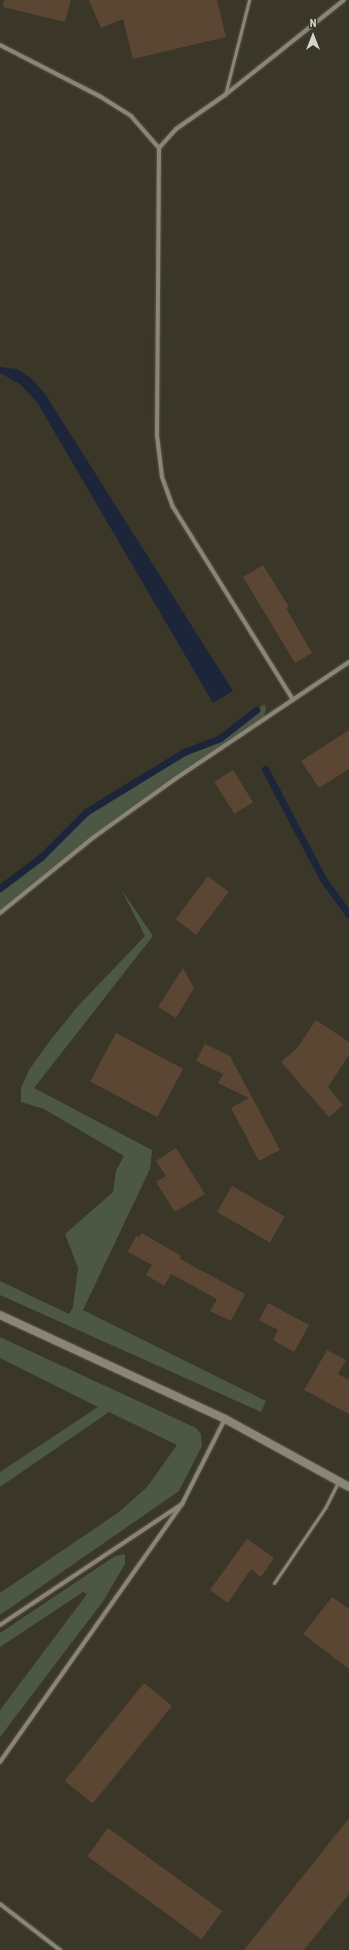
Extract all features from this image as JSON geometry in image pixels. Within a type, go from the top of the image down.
[{"type":"main road","points":[[0,1315],[225,1419],[349,1487]]},
{"type":"street","points":[[159,148],[176,130],[225,95],[343,0]]},
{"type":"street","points":[[0,45],[101,97],[131,116],[159,148],[157,436],[162,477],[173,507],[293,700]]},
{"type":"street","points":[[0,913],[106,828],[349,662]]},
{"type":"street","points":[[0,1762],[182,1504],[225,1419]]},
{"type":"street","points":[[0,1625],[182,1504]]},
{"type":"street","points":[[0,1904],[60,1950]]},
{"type":"lane","points":[[225,95],[249,0]]},
{"type":"lane","points":[[274,1583],[325,1508],[338,1481]]},
{"type":"green space","points":[[264,704],[266,708],[263,720],[158,789],[0,911],[0,891],[42,858],[88,813],[185,754],[221,739]]},
{"type":"green space","points":[[121,889],[153,936],[34,1088],[152,1150],[150,1169],[83,1310],[266,1401],[261,1412],[0,1295],[0,1281],[69,1314],[73,1307],[78,1268],[65,1234],[113,1192],[116,1171],[124,1156],[44,1109],[21,1102],[21,1088],[29,1070],[49,1042],[78,1006],[145,936]]},
{"type":"green space","points":[[0,1337],[196,1428],[201,1434],[202,1446],[179,1491],[0,1615],[0,1593],[119,1512],[147,1487],[177,1445],[109,1412],[0,1487],[0,1472],[98,1407],[0,1358]]},
{"type":"green space","points":[[125,1554],[125,1564],[104,1600],[0,1737],[0,1710],[87,1594],[83,1592],[0,1647],[0,1633],[115,1556]]},
{"type":"water","points":[[0,367],[17,369],[32,379],[45,394],[233,691],[213,703],[37,402],[20,384],[0,373]]},
{"type":"building","points":[[4,0],[71,0],[65,22],[3,7]]},
{"type":"building","points":[[89,0],[217,0],[226,37],[133,59],[123,19],[101,28]]},
{"type":"building","points":[[263,565],[289,607],[286,608],[312,653],[295,663],[243,577]]},
{"type":"building","points":[[349,730],[349,769],[319,788],[301,761]]},
{"type":"building","points":[[233,770],[253,802],[234,814],[214,782]]},
{"type":"building","points":[[208,876],[229,892],[196,935],[176,919]]},
{"type":"building","points":[[183,968],[194,988],[176,1018],[158,1007]]},
{"type":"building","points":[[316,1020],[349,1042],[349,1055],[328,1087],[343,1105],[329,1117],[281,1062],[297,1048]]},
{"type":"building","points":[[116,1033],[183,1069],[157,1117],[90,1082]]},
{"type":"building","points":[[205,1044],[230,1056],[280,1150],[259,1161],[231,1108],[249,1098],[218,1083],[223,1074],[196,1061]]},
{"type":"building","points":[[176,1148],[205,1194],[175,1212],[156,1182],[166,1176],[156,1161]]},
{"type":"building","points":[[232,1186],[285,1216],[270,1242],[217,1212]]},
{"type":"building","points":[[142,1233],[181,1256],[180,1259],[245,1294],[231,1321],[210,1311],[217,1299],[171,1274],[164,1286],[146,1275],[152,1265],[128,1252],[136,1236],[139,1237]]},
{"type":"building","points":[[268,1303],[309,1325],[294,1352],[273,1340],[278,1330],[259,1320]]},
{"type":"building","points":[[327,1350],[346,1360],[338,1374],[349,1380],[349,1414],[304,1390]]},
{"type":"building","points":[[247,1539],[274,1558],[261,1577],[251,1569],[228,1603],[210,1590]]},
{"type":"building","points":[[332,1597],[349,1609],[349,1669],[303,1634]]},
{"type":"building","points":[[144,1683],[172,1706],[93,1804],[65,1781]]},
{"type":"building","points":[[349,1818],[349,1894],[304,1950],[244,1950]]},
{"type":"building","points":[[108,1828],[222,1911],[201,1939],[87,1856]]},
{"type":"waterway","points":[[0,888],[41,857],[86,812],[184,752],[220,738],[256,710]]},
{"type":"waterway","points":[[265,769],[323,879],[349,915]]}]
